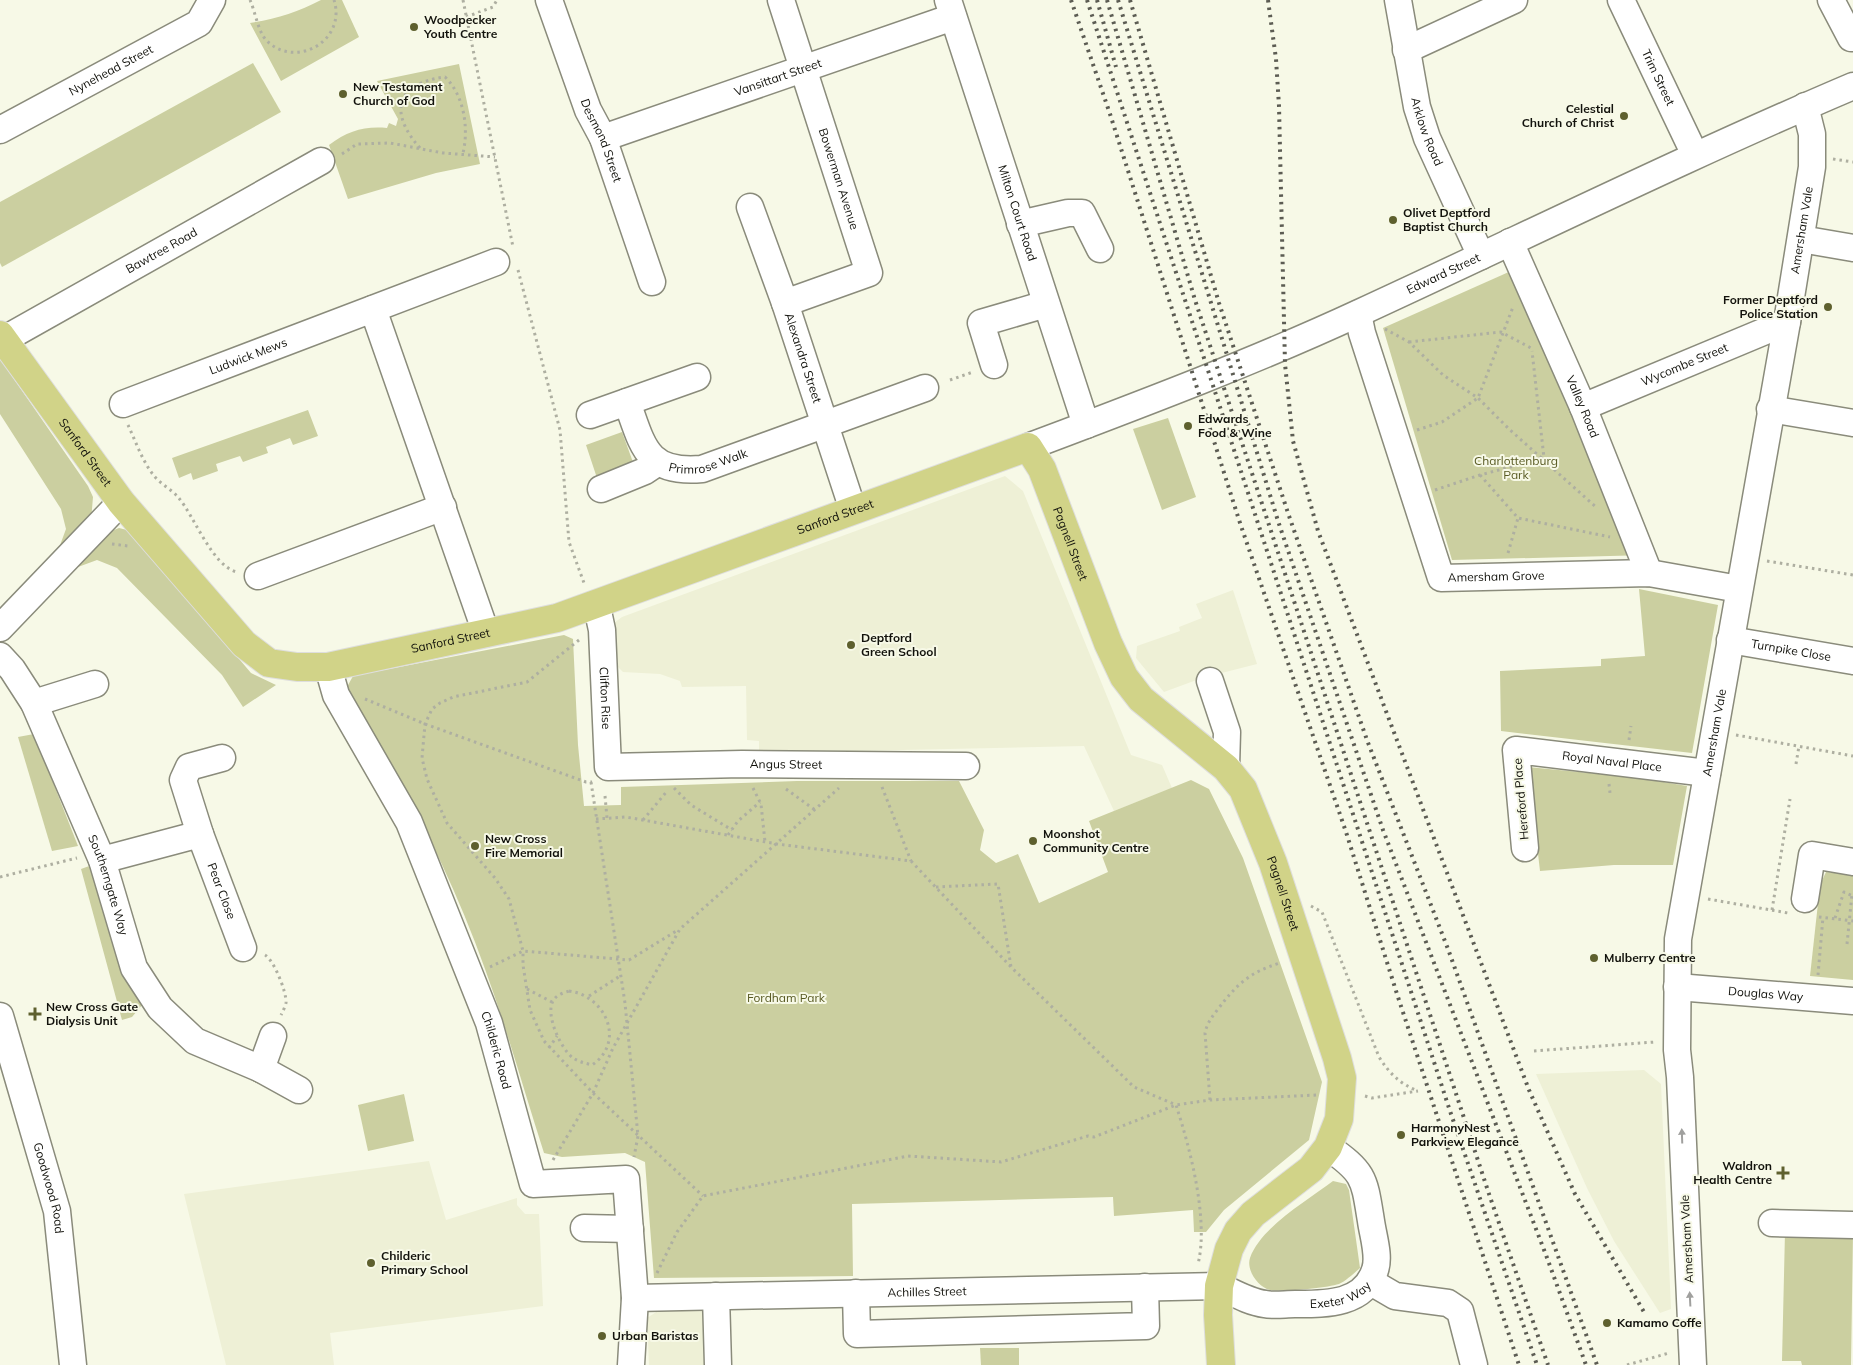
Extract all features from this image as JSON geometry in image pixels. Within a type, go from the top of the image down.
[{"type":"main road","name":"Sanford Street","points":[[2,337],[121,502],[244,644],[269,663],[297,667],[328,667],[558,618],[591,616],[853,510],[1028,447]]},
{"type":"main road","name":"Pagnell Street","points":[[1028,447],[1042,469],[1096,613],[1124,677],[1141,699],[1226,768],[1243,790],[1257,820],[1338,1058],[1342,1093],[1339,1119],[1328,1147],[1311,1169],[1253,1214],[1238,1231],[1229,1249],[1219,1286],[1218,1315],[1221,1365]]},
{"type":"street","name":"Nynehead Street","points":[[0,130],[199,24],[212,0]]},
{"type":"street","name":"Desmond Street","points":[[550,0],[588,110],[603,138],[652,282]]},
{"type":"street","name":"Bowerman Avenue","points":[[781,0],[869,273],[785,303]]},
{"type":"street","name":"Arklow Road","points":[[1398,0],[1417,108],[1427,138],[1481,256]]},
{"type":"street","points":[[1406,50],[1514,0]]},
{"type":"street","name":"Trim Street","points":[[1621,0],[1695,155]]},
{"type":"street","points":[[1831,0],[1851,38]]},
{"type":"street","name":"Vansittart Street","points":[[603,138],[804,70],[950,9]]},
{"type":"street","name":"Milton Court Road","points":[[950,9],[1086,425]]},
{"type":"street","name":"Edward Street","points":[[1028,447],[1133,409],[1358,314],[1695,155],[1853,86]]},
{"type":"street","name":"Amersham Vale","points":[[1684,1358],[1680,1077],[1677,1050],[1671,1042],[1677,987],[1678,939],[1801,239],[1813,156],[1812,134],[1805,106]]},
{"type":"street","name":"Bawtree Road","points":[[2,337],[321,161]]},
{"type":"street","name":"Alexandra Street","points":[[750,207],[785,303],[853,510]]},
{"type":"street","points":[[1020,224],[1068,213],[1082,213],[1100,250]]},
{"type":"street","points":[[1801,239],[1853,248]]},
{"type":"street","name":"Valley Road","points":[[1510,242],[1583,407],[1649,573]]},
{"type":"street","name":"Ludwick Mews","points":[[123,404],[373,309],[509,260]]},
{"type":"street","points":[[994,365],[981,323],[1046,304]]},
{"type":"street","points":[[373,309],[486,633]]},
{"type":"street","name":"Amersham Grove","points":[[1358,314],[1362,333],[1397,436],[1441,578],[1649,573],[1739,589]]},
{"type":"street","name":"Wycombe Street","points":[[1583,407],[1787,322]]},
{"type":"street","points":[[590,415],[697,377]]},
{"type":"street","name":"Primrose Walk","points":[[627,402],[644,448],[658,463],[680,471],[702,469],[825,426],[924,388]]},
{"type":"street","points":[[1770,409],[1853,423]]},
{"type":"street","points":[[601,489],[645,471],[658,463]]},
{"type":"street","points":[[0,628],[121,502]]},
{"type":"street","points":[[258,576],[443,507]]},
{"type":"street","name":"Clifton Rise","points":[[591,616],[601,774]]},
{"type":"street","name":"Turnpike Close","points":[[1730,640],[1853,661]]},
{"type":"street","name":"Southerngate Way","points":[[0,656],[12,668],[34,703],[100,857],[134,968],[160,1008],[195,1041],[261,1069],[299,1090]]},
{"type":"street","name":"Childeric Road","points":[[328,667],[336,695],[408,822],[489,1023],[533,1184]]},
{"type":"street","points":[[1210,681],[1227,732],[1226,768]]},
{"type":"street","points":[[34,703],[95,684]]},
{"type":"street","name":"Royal Naval Place","points":[[1516,750],[1707,773]]},
{"type":"street","name":"Hereford Place","points":[[1516,750],[1525,848]]},
{"type":"street","name":"Pear Close","points":[[222,758],[189,767],[183,780],[200,834],[244,948]]},
{"type":"street","name":"Angus Street","points":[[601,774],[742,764],[966,766]]},
{"type":"street","points":[[100,857],[200,834]]},
{"type":"street","points":[[1805,910],[1812,855],[1853,862]]},
{"type":"street","name":"Douglas Way","points":[[1677,987],[1853,1001]]},
{"type":"street","name":"Goodwood Road","points":[[0,1016],[57,1211],[73,1365]]},
{"type":"street","points":[[261,1069],[273,1036]]},
{"type":"street","name":"Exeter Way","points":[[1219,1286],[1243,1298],[1265,1305],[1332,1304],[1353,1297],[1371,1282],[1376,1268],[1376,1250],[1366,1191],[1361,1177],[1354,1166],[1328,1147]]},
{"type":"street","points":[[533,1184],[626,1179],[630,1229],[644,1298],[631,1365]]},
{"type":"street","points":[[1772,1223],[1853,1225]]},
{"type":"street","points":[[584,1228],[630,1229]]},
{"type":"street","points":[[1371,1282],[1395,1296],[1448,1303],[1460,1311],[1474,1365]]},
{"type":"street","name":"Achilles Street","points":[[644,1298],[1219,1286]]},
{"type":"street","points":[[856,1294],[857,1334],[986,1332],[1146,1326],[1145,1287]]},
{"type":"street","points":[[716,1296],[718,1365]]},
{"type":"path","points":[[250,0],[266,39],[282,50],[306,51],[323,43],[332,31],[338,16],[334,0]]},
{"type":"path","points":[[463,0],[495,157],[509,260],[560,430],[569,542],[591,616],[526,682],[453,698],[440,703],[432,710],[425,724],[422,758],[427,779],[440,811],[459,838],[495,878],[509,899],[523,951],[523,965],[530,1010],[549,1048],[593,1094],[703,1196]]},
{"type":"path","points":[[466,17],[494,7],[497,0]]},
{"type":"path","points":[[420,148],[406,132],[400,112],[403,96],[415,85],[445,77],[454,86],[464,114],[467,138],[463,153]]},
{"type":"path","points":[[321,161],[334,160],[357,144],[390,143],[443,153],[463,153],[495,157]]},
{"type":"path","points":[[1397,436],[1442,422],[1478,398],[1502,332],[1518,295],[1529,284]]},
{"type":"path","points":[[1383,328],[1409,342],[1443,375],[1478,398],[1509,429],[1544,458],[1600,510]]},
{"type":"path","points":[[1409,342],[1502,332],[1531,348]]},
{"type":"path","points":[[1531,340],[1544,458]]},
{"type":"path","points":[[123,404],[126,422],[155,477],[178,496],[194,519],[208,546],[231,570],[258,576]]},
{"type":"path","points":[[1416,497],[1480,475],[1544,458]]},
{"type":"path","points":[[1480,475],[1518,518],[1622,540],[1635,538]]},
{"type":"path","points":[[1500,578],[1518,518]]},
{"type":"path","points":[[83,541],[161,549]]},
{"type":"path","points":[[1744,557],[1853,575]]},
{"type":"path","points":[[336,695],[354,695],[425,724],[586,782],[601,774]]},
{"type":"path","points":[[1629,746],[1631,726]]},
{"type":"path","points":[[1728,734],[1853,756]]},
{"type":"path","points":[[1796,764],[1799,746]]},
{"type":"path","points":[[468,972],[483,970],[523,951],[629,960],[680,929],[840,788],[839,765]]},
{"type":"path","points":[[875,765],[911,861],[1011,967],[1134,1087],[1176,1105],[1185,1134],[1199,1208],[1202,1249],[1196,1270]]},
{"type":"path","points":[[758,786],[753,788],[760,802],[765,842]]},
{"type":"path","points":[[779,786],[801,798],[815,810]]},
{"type":"path","points":[[643,820],[658,804],[667,790],[674,788],[691,805],[732,830]]},
{"type":"path","points":[[605,796],[607,818]]},
{"type":"path","points":[[1772,910],[1790,800]]},
{"type":"path","points":[[728,835],[751,808],[760,802]]},
{"type":"path","points":[[638,1136],[618,959],[596,819],[626,817],[777,844],[911,861]]},
{"type":"path","points":[[0,877],[100,857]]},
{"type":"path","points":[[935,887],[998,884],[1011,967]]},
{"type":"path","points":[[1835,918],[1844,892],[1852,895],[1851,920],[1847,944]]},
{"type":"path","points":[[1700,898],[1772,910],[1805,910],[1823,917],[1851,920]]},
{"type":"path","points":[[1314,906],[1322,912],[1333,937],[1379,1058],[1388,1071],[1407,1087],[1418,1091],[1372,1098],[1362,1095]]},
{"type":"path","points":[[1817,981],[1823,917]]},
{"type":"path","points":[[533,1184],[554,1159],[593,1094],[613,1048],[680,929]]},
{"type":"path","points":[[244,948],[258,951],[270,958],[280,980],[286,1001],[273,1036]]},
{"type":"path","points":[[1210,1100],[1205,1033],[1207,1024],[1236,986],[1261,969],[1288,960]]},
{"type":"path","points":[[589,996],[620,976]]},
{"type":"path","points":[[526,988],[552,1002]]},
{"type":"path","points":[[569,991],[589,996],[602,1008],[608,1020],[608,1041],[606,1052],[592,1065],[573,1058],[558,1036],[552,1017],[552,1002],[555,998],[569,991]]},
{"type":"path","points":[[549,1048],[558,1036]]},
{"type":"path","points":[[1534,1050],[1671,1042]]},
{"type":"path","points":[[644,1298],[677,1232],[703,1196],[908,1156],[1001,1162],[1088,1136],[1094,1137],[1176,1105],[1210,1100],[1324,1095]]},
{"type":"path","points":[[1627,1365],[1684,1358]]},
{"type":"shaded area","name":"Deptford Green School","points":[[1005,476],[1023,491],[1131,755],[1162,765],[1172,788],[1114,811],[1084,746],[759,753],[759,741],[747,740],[746,686],[682,687],[680,681],[660,674],[623,672],[618,667],[614,623],[622,617]]},
{"type":"shaded area","points":[[1233,590],[1257,664],[1202,678],[1164,692],[1136,658],[1137,646],[1180,631],[1179,627],[1202,618],[1196,604]]},
{"type":"shaded area","points":[[1644,1070],[1661,1084],[1671,1309],[1660,1313],[1614,1241],[1587,1188],[1536,1074]]},
{"type":"shaded area","name":"Childeric Primary School","points":[[429,1161],[446,1220],[517,1198],[517,1205],[525,1214],[539,1214],[543,1306],[330,1333],[334,1365],[226,1365],[184,1194]]},
{"type":"shaded area","points":[[721,1307],[725,1365],[649,1365],[647,1318],[661,1309]]},
{"type":"green space","points":[[321,0],[342,0],[359,37],[281,81],[250,23],[287,14]]},
{"type":"green space","points":[[253,63],[281,112],[2,267],[0,263],[0,202]]},
{"type":"green space","points":[[459,64],[480,164],[436,173],[348,199],[329,145],[356,130],[387,128],[389,123],[396,126],[398,119],[377,81]]},
{"type":"green space","name":"Charlottenburg Park","points":[[1520,267],[1648,555],[1452,560],[1383,328]]},
{"type":"green space","points":[[0,359],[88,486],[93,497],[91,521],[59,548],[66,529],[61,509],[0,414]]},
{"type":"green space","points":[[308,410],[318,436],[293,445],[290,438],[266,447],[268,453],[243,462],[240,456],[216,464],[218,471],[193,480],[191,473],[179,478],[172,458]]},
{"type":"green space","points":[[1168,418],[1196,497],[1162,510],[1133,429]]},
{"type":"green space","points":[[622,432],[634,465],[597,478],[586,445]]},
{"type":"green space","points":[[119,528],[131,531],[251,673],[276,685],[243,707],[222,675],[117,568],[97,560],[78,567],[109,532]]},
{"type":"green space","points":[[1639,589],[1718,605],[1692,753],[1501,731],[1500,671],[1601,666],[1601,659],[1645,656]]},
{"type":"green space","name":"Fordham Park","points":[[564,635],[573,639],[578,745],[584,806],[621,805],[621,787],[797,781],[959,781],[984,830],[980,850],[996,863],[1018,854],[1039,903],[1108,872],[1089,821],[1191,780],[1209,789],[1243,858],[1322,1082],[1309,1140],[1224,1210],[1206,1232],[1194,1232],[1193,1210],[1114,1216],[1113,1197],[852,1204],[853,1276],[654,1278],[645,1162],[625,1153],[562,1157],[544,1153],[493,992],[456,896],[405,790],[347,687],[353,676]]},
{"type":"green space","points":[[34,734],[78,846],[52,851],[18,737]]},
{"type":"green space","points":[[1528,767],[1640,778],[1687,786],[1673,865],[1614,865],[1540,871]]},
{"type":"green space","points":[[92,865],[122,970],[142,1005],[132,1017],[122,1020],[81,869]]},
{"type":"green space","points":[[1826,872],[1853,875],[1853,980],[1810,976],[1820,885]]},
{"type":"green space","points":[[404,1094],[414,1141],[368,1151],[358,1105]]},
{"type":"green space","points":[[1333,1181],[1346,1184],[1349,1190],[1360,1268],[1339,1284],[1284,1290],[1270,1290],[1261,1285],[1251,1273],[1249,1263],[1256,1247],[1264,1236],[1286,1215]]},
{"type":"green space","points":[[1785,1232],[1853,1233],[1851,1365],[1802,1365],[1801,1361],[1782,1361]]},
{"type":"green space","points":[[980,1348],[1019,1348],[1019,1365],[981,1365]]},
{"type":"railway","points":[[1071,0],[1110,114],[1240,523],[1346,832],[1397,994],[1519,1365]]},
{"type":"railway","points":[[1087,0],[1450,1111],[1537,1365]]},
{"type":"railway","points":[[1097,0],[1116,67]]},
{"type":"railway","points":[[1107,0],[1195,300],[1489,1194],[1548,1365]]},
{"type":"railway","points":[[1118,0],[1278,521],[1383,830],[1546,1255],[1586,1365]]},
{"type":"railway","points":[[1130,0],[1219,303],[1288,513],[1367,740],[1448,949],[1597,1365]]},
{"type":"railway","points":[[1268,0],[1276,59],[1279,106],[1285,364],[1293,441],[1318,531],[1529,1090],[1575,1194],[1644,1312]]},
{"type":"place","name":"Woodpecker Youth Centre","points":[[414,27]]},
{"type":"place","name":"New Testament Church of God","points":[[343,94]]},
{"type":"place","name":"Celestial Church of Christ","points":[[1624,116]]},
{"type":"place","name":"Olivet Deptford Baptist Church","points":[[1393,220]]},
{"type":"place","name":"Former Deptford Police Station","points":[[1828,307]]},
{"type":"place","name":"Edwards Food & Wine","points":[[1188,426]]},
{"type":"place","name":"Deptford Green School","points":[[851,645]]},
{"type":"place","name":"Moonshot Community Centre","points":[[1033,841]]},
{"type":"place","name":"New Cross Fire Memorial","points":[[475,846]]},
{"type":"place","name":"Mulberry Centre","points":[[1594,958]]},
{"type":"place","name":"New Cross Gate Dialysis Unit","points":[[35,1014]]},
{"type":"place","name":"HarmonyNest Parkview Elegance","points":[[1401,1135]]},
{"type":"place","name":"Waldron Health Centre","points":[[1783,1173]]},
{"type":"place","name":"Childeric Primary School","points":[[371,1263]]},
{"type":"place","name":"Kamamo Coffe","points":[[1607,1323]]},
{"type":"place","name":"Urban Baristas","points":[[602,1336]]}]
